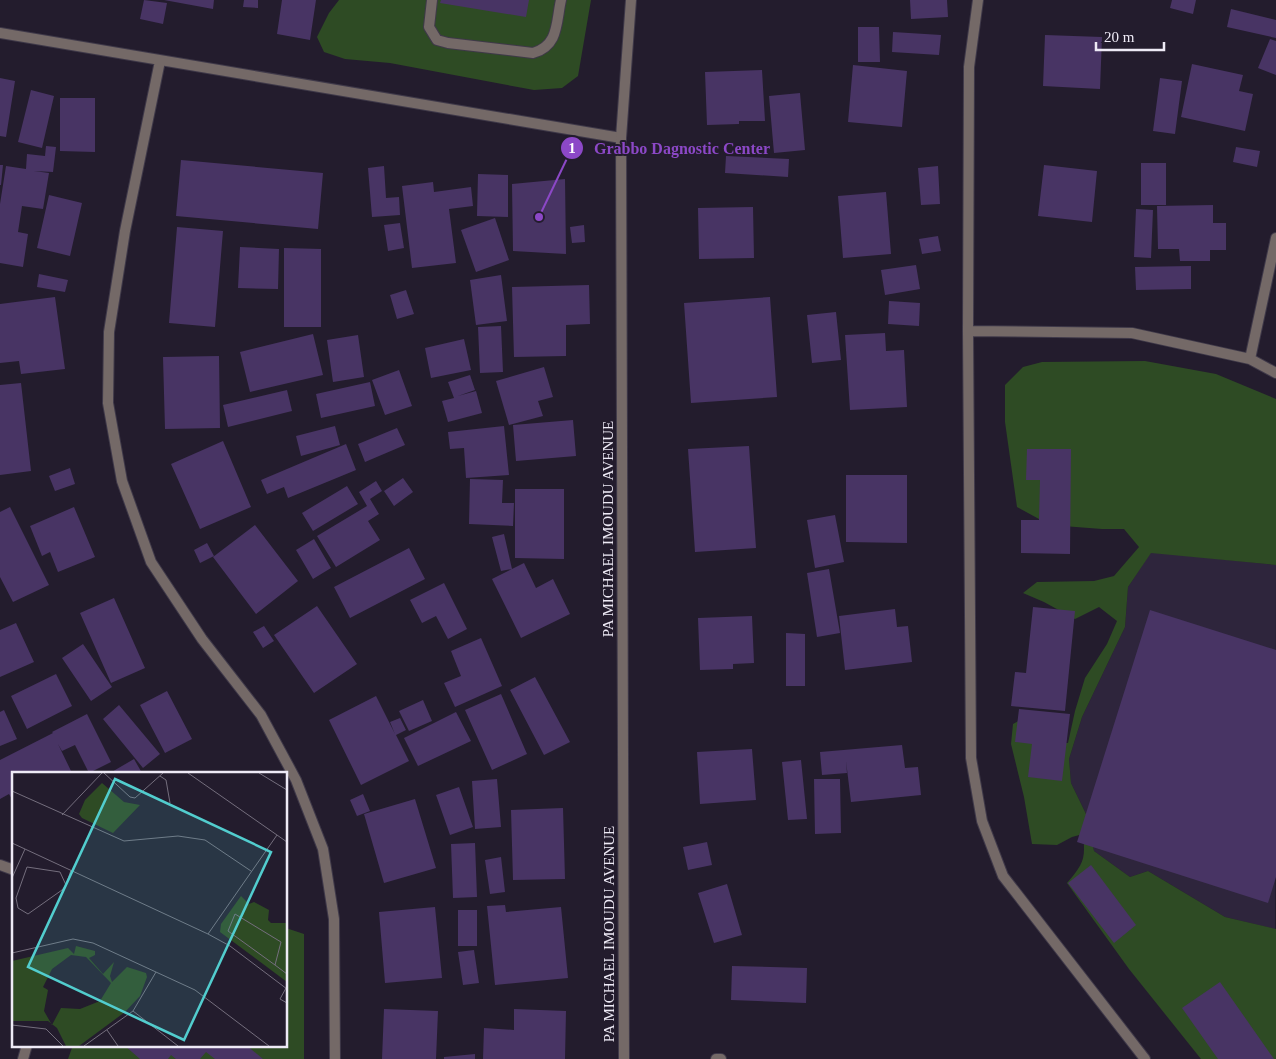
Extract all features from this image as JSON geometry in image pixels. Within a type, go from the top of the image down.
[{"type":"street","points":[[432,0],[429,27],[437,40],[448,43],[534,53],[550,45],[561,0]]},
{"type":"street","name":"PA MICHAEL IMOUDU AVENUE","points":[[624,1059],[621,138],[631,0]]},
{"type":"street","points":[[978,0],[969,67],[968,331],[972,758],[982,821],[1002,876],[1145,1059]]},
{"type":"street","points":[[0,33],[621,138]]},
{"type":"street","points":[[160,61],[125,231],[108,332],[108,403],[120,472],[151,562],[202,639],[261,715],[296,780],[323,849],[334,919],[335,1059]]},
{"type":"street","points":[[1250,359],[1276,238]]},
{"type":"street","points":[[968,331],[1132,333],[1250,359],[1276,373]]},
{"type":"street","points":[[0,865],[12,869]]},
{"type":"street","points":[[23,1059],[27,1046]]},
{"type":"shaded area","points":[[1151,552],[1276,565],[1275,929],[1225,917],[1148,871],[1130,877],[1094,851],[1086,814],[1071,783],[1069,759],[1082,717],[1125,627],[1128,587]]},
{"type":"green space","points":[[339,0],[591,0],[578,76],[562,88],[534,90],[390,63],[345,59],[324,52],[317,37],[329,13]]},
{"type":"green space","points":[[1145,361],[1216,374],[1276,399],[1276,565],[1151,553],[1128,587],[1125,627],[1082,717],[1069,759],[1071,783],[1086,814],[1094,851],[1130,877],[1148,871],[1225,917],[1276,929],[1276,1059],[1201,1059],[1129,969],[1067,883],[1077,871],[1082,861],[1084,850],[1083,834],[1072,837],[1057,845],[1032,844],[1024,797],[1011,744],[1013,724],[1031,714],[1055,742],[1068,743],[1085,678],[1107,644],[1117,621],[1099,607],[1075,619],[1023,593],[1037,582],[1094,581],[1114,576],[1139,547],[1124,529],[1050,525],[1017,507],[1005,422],[1005,385],[1023,367],[1042,362]]},
{"type":"green space","points":[[288,929],[304,934],[304,1059],[68,1059],[73,1046],[288,1046]]},
{"type":"building","points":[[144,0],[167,3],[163,24],[140,19]]},
{"type":"building","points":[[164,0],[214,0],[213,9]]},
{"type":"building","points":[[244,0],[258,0],[258,8],[243,7]]},
{"type":"building","points":[[282,0],[316,0],[310,40],[277,34]]},
{"type":"building","points":[[441,0],[529,0],[526,17],[440,3]]},
{"type":"building","points":[[910,0],[947,0],[948,17],[911,19]]},
{"type":"building","points":[[1172,0],[1196,0],[1193,14],[1170,8]]},
{"type":"building","points":[[1231,9],[1276,20],[1276,38],[1227,27]]},
{"type":"building","points":[[858,27],[879,27],[880,62],[858,62]]},
{"type":"building","points":[[893,32],[941,35],[939,55],[892,52]]},
{"type":"building","points":[[1045,35],[1102,37],[1100,89],[1043,86]]},
{"type":"building","points":[[1270,39],[1276,41],[1276,75],[1258,68]]},
{"type":"building","points":[[1192,64],[1243,75],[1239,91],[1253,94],[1245,131],[1181,117]]},
{"type":"building","points":[[853,65],[907,71],[902,127],[848,122]]},
{"type":"building","points":[[762,70],[765,121],[739,121],[739,124],[707,125],[705,72]]},
{"type":"building","points":[[0,78],[15,81],[6,137],[0,136]]},
{"type":"building","points":[[1160,78],[1182,81],[1175,134],[1153,131]]},
{"type":"building","points":[[31,90],[54,96],[42,148],[18,142]]},
{"type":"building","points":[[800,93],[805,150],[774,153],[769,96]]},
{"type":"building","points":[[60,98],[95,98],[95,152],[60,151]]},
{"type":"building","points":[[46,146],[56,147],[53,172],[34,171],[49,173],[43,209],[22,206],[18,232],[28,234],[23,267],[0,263],[0,204],[6,166],[26,169],[27,154],[45,156]]},
{"type":"building","points":[[1236,147],[1260,151],[1257,167],[1233,162]]},
{"type":"building","points":[[726,156],[789,159],[788,177],[725,173]]},
{"type":"building","points":[[181,160],[323,173],[318,229],[176,216]]},
{"type":"building","points":[[1141,163],[1166,163],[1166,205],[1141,205]]},
{"type":"building","points":[[0,165],[3,165],[1,185],[0,185]]},
{"type":"building","points":[[1044,165],[1097,171],[1092,222],[1038,216]]},
{"type":"building","points":[[384,166],[386,198],[399,197],[400,215],[372,217],[368,168]]},
{"type":"building","points":[[938,166],[940,204],[921,205],[918,168]]},
{"type":"building","points":[[478,174],[508,175],[508,217],[477,216]]},
{"type":"building","points":[[565,179],[566,254],[513,251],[512,184]]},
{"type":"building","points":[[433,182],[434,192],[471,187],[473,206],[449,209],[456,263],[412,268],[402,186]]},
{"type":"building","points":[[886,192],[891,254],[843,258],[838,196]]},
{"type":"building","points":[[49,195],[82,203],[70,256],[37,248]]},
{"type":"building","points":[[1213,205],[1213,223],[1226,223],[1226,250],[1210,250],[1210,261],[1180,261],[1179,249],[1158,249],[1157,206]]},
{"type":"building","points":[[753,207],[754,258],[699,259],[698,208]]},
{"type":"building","points":[[1136,209],[1153,210],[1151,258],[1134,257]]},
{"type":"building","points":[[495,218],[509,260],[476,272],[461,230]]},
{"type":"building","points":[[400,223],[404,248],[388,251],[384,225]]},
{"type":"building","points":[[584,225],[585,242],[572,243],[570,227]]},
{"type":"building","points":[[177,227],[223,231],[215,327],[169,323]]},
{"type":"building","points":[[938,236],[941,251],[922,254],[919,239]]},
{"type":"building","points":[[240,247],[279,249],[278,289],[238,288]]},
{"type":"building","points":[[284,248],[321,249],[321,327],[284,327]]},
{"type":"building","points":[[916,265],[920,289],[885,295],[881,270]]},
{"type":"building","points":[[1191,266],[1191,289],[1136,290],[1135,267]]},
{"type":"building","points":[[39,274],[68,280],[65,292],[37,287]]},
{"type":"building","points":[[501,275],[507,321],[476,325],[470,280]]},
{"type":"building","points":[[589,285],[590,324],[566,325],[566,356],[514,357],[512,287]]},
{"type":"building","points":[[406,290],[414,314],[397,319],[390,295]]},
{"type":"building","points":[[55,297],[65,369],[21,374],[19,361],[0,363],[0,304]]},
{"type":"building","points":[[770,297],[777,397],[691,403],[684,303]]},
{"type":"building","points":[[889,301],[920,303],[919,326],[888,324]]},
{"type":"building","points":[[836,312],[841,360],[812,363],[807,315]]},
{"type":"building","points":[[501,326],[503,372],[480,373],[478,327]]},
{"type":"building","points":[[885,333],[886,351],[904,350],[907,407],[850,410],[845,335]]},
{"type":"building","points":[[313,334],[323,375],[250,392],[240,352]]},
{"type":"building","points":[[358,335],[364,377],[333,382],[327,340]]},
{"type":"building","points":[[464,339],[471,370],[431,378],[425,348]]},
{"type":"building","points":[[219,356],[220,428],[165,429],[163,357]]},
{"type":"building","points":[[544,367],[553,397],[538,401],[543,416],[509,425],[496,381]]},
{"type":"building","points":[[399,370],[412,406],[385,415],[372,380]]},
{"type":"building","points":[[470,375],[475,390],[458,396],[476,391],[482,413],[448,422],[442,401],[454,398],[448,382]]},
{"type":"building","points":[[370,382],[375,406],[321,418],[316,394]]},
{"type":"building","points":[[21,383],[31,471],[0,475],[0,385]]},
{"type":"building","points":[[287,390],[292,411],[228,427],[223,405]]},
{"type":"building","points":[[573,420],[576,456],[516,461],[513,425]]},
{"type":"building","points":[[335,426],[340,445],[301,456],[296,436]]},
{"type":"building","points":[[504,426],[509,475],[466,478],[464,448],[450,449],[448,432]]},
{"type":"building","points":[[397,428],[405,445],[365,462],[358,444]]},
{"type":"building","points":[[223,441],[251,507],[200,529],[171,464]]},
{"type":"building","points":[[346,444],[356,470],[288,498],[284,487],[267,494],[261,480]]},
{"type":"building","points":[[749,446],[756,548],[695,552],[688,449]]},
{"type":"building","points":[[1027,449],[1071,449],[1070,554],[1021,553],[1021,520],[1039,520],[1040,480],[1026,480]]},
{"type":"building","points":[[70,468],[75,484],[55,491],[49,476]]},
{"type":"building","points":[[846,475],[907,475],[907,543],[846,542]]},
{"type":"building","points":[[403,478],[413,492],[394,506],[384,491]]},
{"type":"building","points":[[470,479],[503,480],[502,503],[514,503],[513,526],[469,524]]},
{"type":"building","points":[[376,481],[382,491],[370,499],[379,514],[368,521],[380,540],[336,567],[317,536],[367,506],[359,492]]},
{"type":"building","points":[[347,486],[358,504],[313,531],[302,513]]},
{"type":"building","points":[[515,489],[564,489],[564,559],[515,558]]},
{"type":"building","points":[[10,507],[49,585],[13,602],[0,577],[0,512]]},
{"type":"building","points":[[74,507],[95,557],[58,572],[50,552],[42,556],[30,526]]},
{"type":"building","points":[[835,515],[844,562],[815,568],[807,520]]},
{"type":"building","points":[[255,525],[298,581],[256,614],[213,557]]},
{"type":"building","points":[[504,534],[512,569],[501,571],[492,537]]},
{"type":"building","points":[[314,539],[331,568],[313,579],[296,550]]},
{"type":"building","points":[[207,543],[214,556],[200,563],[194,550]]},
{"type":"building","points":[[409,548],[425,579],[350,618],[334,587]]},
{"type":"building","points":[[524,563],[536,588],[553,579],[570,614],[521,638],[492,579]]},
{"type":"building","points":[[829,569],[840,633],[817,637],[807,573]]},
{"type":"building","points":[[444,583],[467,629],[448,639],[436,616],[422,623],[410,600]]},
{"type":"building","points":[[114,598],[145,668],[111,683],[80,613]]},
{"type":"building","points":[[317,606],[357,664],[314,693],[274,635]]},
{"type":"building","points":[[1033,607],[1075,611],[1065,711],[1011,706],[1015,672],[1026,673]]},
{"type":"building","points":[[895,609],[897,627],[908,626],[912,662],[845,670],[839,616]]},
{"type":"building","points":[[1150,610],[1276,650],[1276,877],[1268,903],[1077,842]]},
{"type":"building","points":[[752,616],[754,663],[733,664],[733,669],[700,670],[698,618]]},
{"type":"building","points":[[16,623],[34,662],[0,677],[0,630]]},
{"type":"building","points":[[264,626],[274,641],[263,648],[253,632]]},
{"type":"building","points":[[786,633],[805,634],[805,686],[786,686]]},
{"type":"building","points":[[481,638],[502,686],[455,707],[444,683],[461,676],[451,651]]},
{"type":"building","points":[[83,644],[112,687],[91,701],[62,658]]},
{"type":"building","points":[[56,674],[72,706],[27,729],[11,696]]},
{"type":"building","points":[[535,677],[570,742],[544,755],[510,690]]},
{"type":"building","points":[[167,691],[192,739],[165,753],[140,705]]},
{"type":"building","points":[[501,694],[527,754],[492,770],[465,710]]},
{"type":"building","points":[[376,696],[395,734],[390,722],[400,718],[406,730],[396,735],[409,761],[361,785],[329,720]]},
{"type":"building","points":[[423,700],[432,721],[409,731],[399,711]]},
{"type":"building","points":[[119,705],[160,754],[143,768],[103,719]]},
{"type":"building","points":[[1019,709],[1070,714],[1062,781],[1028,777],[1032,744],[1015,742]]},
{"type":"building","points":[[4,710],[17,739],[0,746],[0,712]]},
{"type":"building","points":[[456,712],[471,741],[418,766],[404,738]]},
{"type":"building","points":[[87,714],[111,762],[88,772],[75,745],[62,751],[58,744],[72,772],[12,772],[12,799],[9,794],[0,799],[0,760]]},
{"type":"building","points":[[902,745],[905,768],[918,767],[921,795],[851,802],[846,761],[847,773],[822,775],[820,752]]},
{"type":"building","points":[[752,749],[756,800],[700,804],[697,752]]},
{"type":"building","points":[[134,759],[141,772],[112,772]]},
{"type":"building","points":[[801,760],[807,819],[788,820],[782,762]]},
{"type":"building","points":[[497,779],[501,827],[475,829],[472,781]]},
{"type":"building","points":[[814,779],[840,779],[841,833],[815,834]]},
{"type":"building","points":[[459,787],[473,827],[450,835],[436,795]]},
{"type":"building","points":[[363,794],[370,811],[357,816],[350,800]]},
{"type":"building","points":[[415,799],[436,868],[384,883],[364,814]]},
{"type":"building","points":[[563,808],[565,879],[513,880],[511,810]]},
{"type":"building","points":[[707,842],[712,865],[688,870],[683,847]]},
{"type":"building","points":[[475,843],[477,897],[453,898],[451,844]]},
{"type":"building","points":[[501,857],[505,892],[490,894],[485,860]]},
{"type":"building","points":[[1091,865],[1136,925],[1114,943],[1068,883]]},
{"type":"building","points":[[727,884],[742,935],[714,943],[698,893]]},
{"type":"building","points":[[505,905],[506,912],[561,907],[568,978],[495,985],[487,906]]},
{"type":"building","points":[[435,907],[442,978],[385,983],[379,912]]},
{"type":"building","points":[[458,910],[477,910],[477,946],[458,946]]},
{"type":"building","points":[[474,950],[479,983],[463,985],[458,952]]},
{"type":"building","points":[[732,966],[807,968],[806,1003],[731,1000]]},
{"type":"building","points":[[1220,982],[1274,1059],[1218,1059],[1182,1008]]},
{"type":"building","points":[[384,1009],[438,1011],[436,1059],[382,1059]]},
{"type":"building","points":[[514,1009],[566,1011],[565,1059],[483,1059],[484,1028],[514,1030]]},
{"type":"building","points":[[125,1046],[247,1046],[263,1059],[215,1059],[206,1052],[200,1059],[176,1059],[171,1055],[168,1059],[140,1059]]},
{"type":"building","points":[[475,1054],[475,1059],[444,1059],[444,1057]]},
{"type":"place","name":"Grabbo Dagnostic Center","points":[[539,217]]}]
